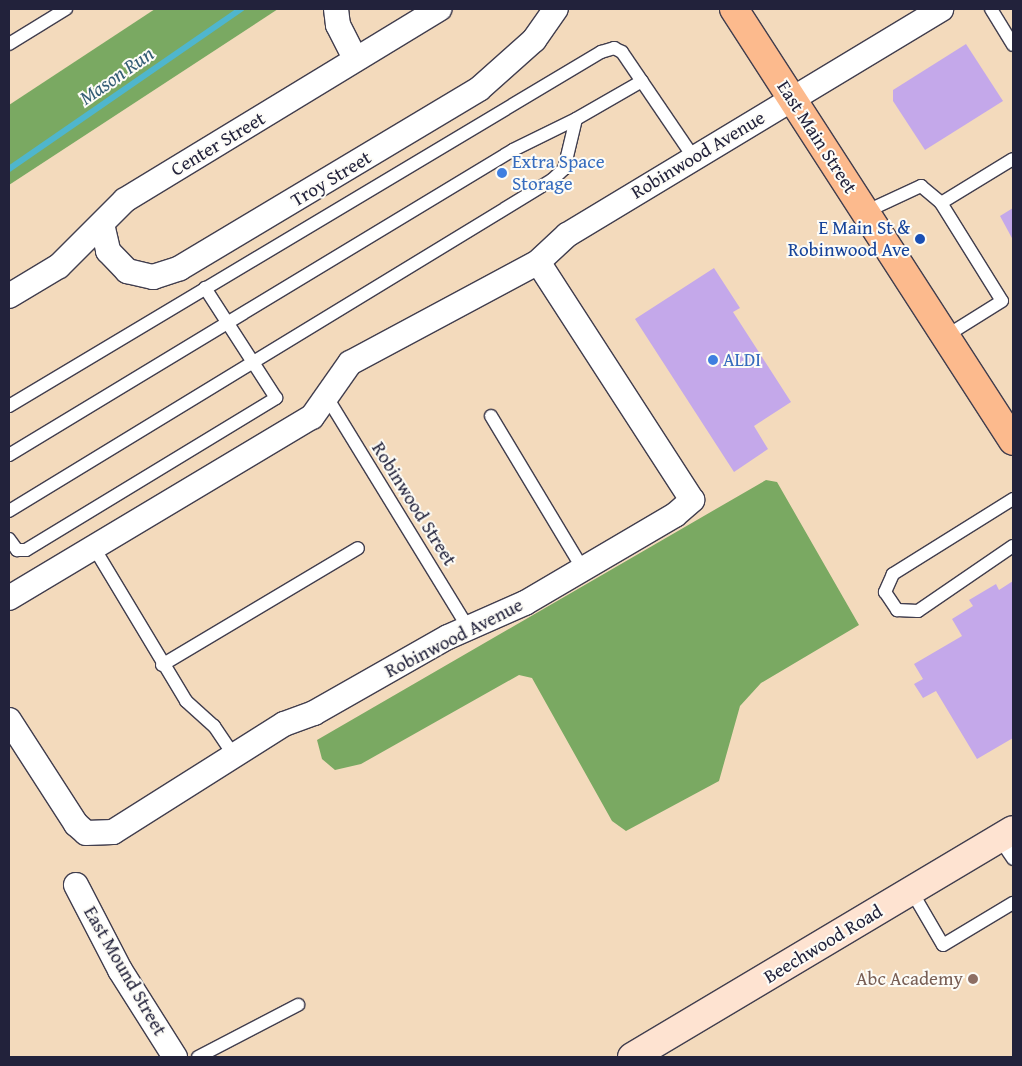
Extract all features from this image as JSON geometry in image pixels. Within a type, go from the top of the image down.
[{"type":"main road","name":"East Main Street","points":[[734,9],[1013,441]]},
{"type":"street","points":[[336,9],[338,25],[355,59]]},
{"type":"street","name":"Center Street","points":[[9,296],[59,266],[125,200],[439,9]]},
{"type":"street","name":"Troy Street","points":[[102,224],[108,251],[127,271],[154,277],[180,268],[479,89],[534,40],[556,9]]},
{"type":"street","name":"Robinwood Avenue","points":[[9,598],[312,416],[328,399],[334,381],[350,363],[538,262],[566,234],[940,9]]},
{"type":"street","name":"Robinwood Avenue","points":[[9,720],[76,824],[100,835],[235,757],[284,724],[314,713],[582,570],[675,515],[692,500],[538,262]]},
{"type":"street","name":"Beechwood Road","points":[[632,1057],[912,892],[1008,843]]},
{"type":"street","name":"East Mound Street","points":[[76,884],[120,970],[175,1057]]},
{"type":"lane","points":[[9,44],[66,9]]},
{"type":"lane","points":[[990,9],[1013,45]]},
{"type":"lane","points":[[9,406],[601,52],[614,48],[622,52],[694,158]]},
{"type":"lane","points":[[9,455],[513,150],[576,119],[642,81]]},
{"type":"lane","points":[[9,511],[552,180],[564,169],[576,119]]},
{"type":"lane","points":[[941,203],[1013,159]]},
{"type":"lane","points":[[865,212],[921,186],[941,203],[1002,301],[946,336]]},
{"type":"lane","points":[[9,539],[17,550],[26,550],[276,398],[206,288]]},
{"type":"lane","name":"Robinwood Street","points":[[328,399],[469,629]]},
{"type":"lane","points":[[491,416],[582,570]]},
{"type":"lane","points":[[1013,499],[893,574],[885,592],[897,610],[918,611],[1013,546]]},
{"type":"lane","points":[[93,546],[162,665],[186,701],[214,726],[235,757]]},
{"type":"lane","points":[[162,665],[358,548]]},
{"type":"lane","points":[[912,892],[942,944],[1013,903]]},
{"type":"lane","points":[[198,1057],[298,1005]]},
{"type":"green space","points":[[155,9],[278,9],[9,185],[9,105]]},
{"type":"green space","points":[[766,480],[777,482],[859,625],[761,683],[740,706],[719,781],[626,831],[612,821],[532,678],[519,675],[361,764],[335,770],[322,759],[317,740]]},
{"type":"building","points":[[966,44],[1003,101],[925,150],[893,101],[893,90]]},
{"type":"building","points":[[1013,208],[1013,240],[1000,216]]},
{"type":"building","name":"ALDI","points":[[714,268],[740,308],[733,312],[791,402],[754,426],[768,449],[734,472],[635,319]]},
{"type":"building","points":[[1013,581],[1013,738],[977,759],[936,691],[923,698],[914,684],[923,679],[914,664],[962,636],[952,619],[973,606],[969,600],[996,584],[999,590]]},
{"type":"waterway","name":"Mason Run","points":[[9,169],[241,9]]},
{"type":"place","name":"Extra Space Storage","points":[[502,173]]},
{"type":"place","name":"E Main St & Robinwood Ave","points":[[920,239]]},
{"type":"place","name":"ALDI","points":[[713,360]]},
{"type":"place","name":"Abc Academy","points":[[973,979]]}]
